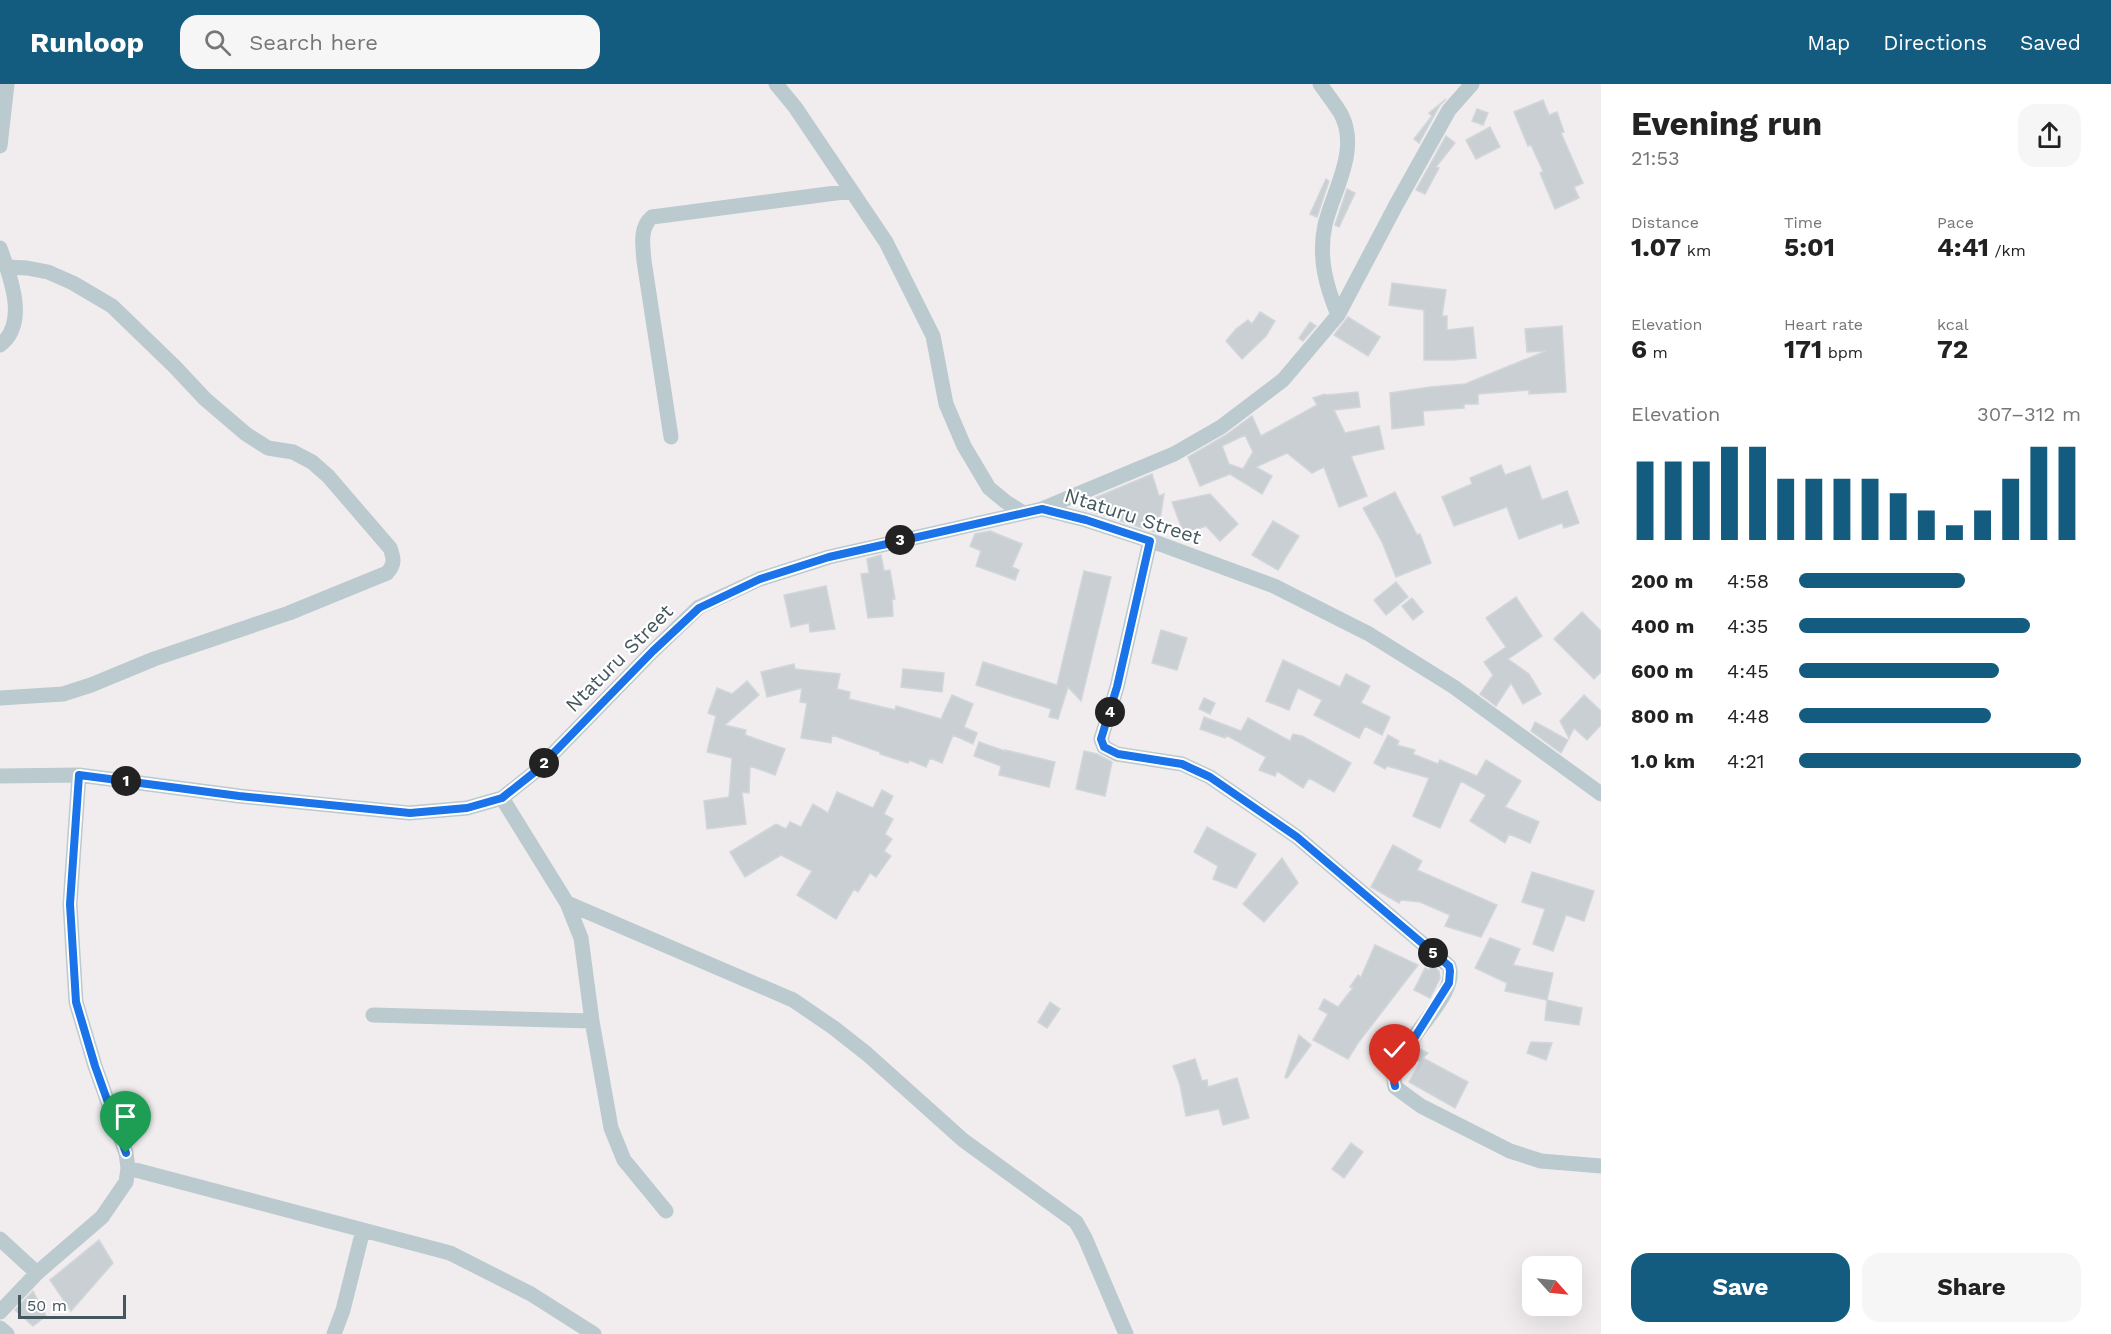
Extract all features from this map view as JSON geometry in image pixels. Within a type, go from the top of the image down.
[{"type":"street","points":[[0,146],[7,84]]},
{"type":"street","points":[[776,84],[795,107],[886,242],[933,336],[946,404],[964,446],[989,488],[1022,512]]},
{"type":"street","points":[[1320,84],[1342,116],[1347,136],[1346,158],[1325,227],[1323,254],[1327,288],[1338,315]]},
{"type":"street","points":[[1042,509],[1174,454],[1221,428],[1283,381],[1338,315],[1449,110],[1472,84]]},
{"type":"street","points":[[671,437],[644,261],[643,234],[648,220],[652,217],[851,190]]},
{"type":"street","points":[[0,248],[7,267],[16,310],[12,329],[0,345]]},
{"type":"street","points":[[0,698],[63,694],[91,685],[154,659],[289,613],[387,573],[394,559],[390,549],[328,476],[312,462],[293,452],[268,448],[246,434],[205,399],[112,306],[73,283],[48,272],[7,267]]},
{"type":"street","name":"Ntaturu Street","points":[[0,776],[79,775],[239,796],[410,813],[467,808],[502,798],[536,771],[653,651],[699,608],[760,579],[829,557],[1042,509],[1086,520],[1150,541],[1274,586],[1369,634],[1454,687],[1601,794]]},
{"type":"street","points":[[1150,541],[1117,687],[1101,739],[1104,747],[1118,754],[1182,764],[1210,777],[1297,837],[1449,966],[1451,977],[1447,989],[1415,1035],[1394,1072],[1395,1086],[1407,1098],[1510,1151],[1541,1161],[1601,1166]]},
{"type":"street","points":[[0,1312],[37,1273],[102,1216],[126,1182],[128,1168],[126,1153],[95,1066],[76,1002],[70,904],[79,775]]},
{"type":"street","points":[[502,798],[567,903],[581,938],[592,1021],[611,1128],[624,1160],[666,1212]]},
{"type":"street","points":[[567,903],[793,999],[834,1028],[867,1054],[963,1140],[1076,1222],[1126,1334]]},
{"type":"street","points":[[373,1015],[592,1021]]},
{"type":"street","points":[[128,1168],[450,1253],[531,1294],[594,1334]]},
{"type":"street","points":[[334,1334],[343,1310],[363,1230]]},
{"type":"street","points":[[0,1239],[37,1273]]},
{"type":"street","points":[[0,1328],[7,1334]]},
{"type":"building","points":[[1446,99],[1440,105],[1419,143],[1414,139],[1432,116],[1429,113]]},
{"type":"building","points":[[1543,100],[1549,115],[1557,112],[1564,132],[1561,133],[1583,183],[1574,187],[1579,198],[1555,209],[1540,173],[1543,171],[1531,145],[1528,146],[1514,112]]},
{"type":"building","points":[[1477,109],[1488,113],[1483,125],[1472,121]]},
{"type":"building","points":[[1490,127],[1500,147],[1476,159],[1466,140]]},
{"type":"building","points":[[1446,136],[1455,143],[1436,167],[1439,168],[1425,194],[1416,190]]},
{"type":"building","points":[[1326,179],[1329,181],[1317,217],[1310,214]]},
{"type":"building","points":[[1347,189],[1355,193],[1339,227],[1335,225]]},
{"type":"building","points":[[1392,283],[1446,290],[1442,316],[1447,316],[1447,330],[1473,327],[1476,358],[1424,360],[1424,310],[1389,305]]},
{"type":"building","points":[[1260,312],[1275,321],[1266,336],[1242,359],[1226,341],[1248,320],[1252,324]]},
{"type":"building","points":[[1348,317],[1380,337],[1368,356],[1334,335]]},
{"type":"building","points":[[1310,322],[1316,326],[1303,341],[1299,338]]},
{"type":"building","points":[[1562,326],[1566,392],[1529,394],[1529,390],[1478,394],[1478,404],[1464,404],[1464,408],[1423,411],[1424,425],[1392,429],[1390,393],[1465,384],[1546,351],[1527,352],[1525,329]]},
{"type":"building","points":[[1358,392],[1360,407],[1334,410],[1345,433],[1379,426],[1384,449],[1351,456],[1367,496],[1339,507],[1324,467],[1312,473],[1287,453],[1256,467],[1272,476],[1262,494],[1230,474],[1200,486],[1188,457],[1226,435],[1252,416],[1261,436],[1317,405],[1313,398]],"holes":[[[1245,435],[1253,452],[1243,469],[1229,464],[1222,446]]]},
{"type":"building","points":[[1501,465],[1505,475],[1530,466],[1542,500],[1567,491],[1579,523],[1564,528],[1562,523],[1519,539],[1507,507],[1454,526],[1442,497],[1472,484],[1470,478]]},
{"type":"building","points":[[1152,474],[1159,496],[1164,494],[1158,533],[1086,510],[1085,502]]},
{"type":"building","points":[[1395,492],[1417,535],[1420,534],[1431,563],[1396,577],[1382,542],[1363,508]]},
{"type":"building","points":[[1210,494],[1238,524],[1220,541],[1206,526],[1184,534],[1172,502]]},
{"type":"building","points":[[1273,521],[1299,536],[1278,570],[1252,555]]},
{"type":"building","points":[[990,531],[1022,544],[1012,567],[1019,570],[1015,580],[976,566],[981,551],[970,546],[975,534]]},
{"type":"building","points":[[881,555],[884,571],[890,570],[895,599],[892,600],[893,616],[868,618],[861,574],[869,573],[867,559]]},
{"type":"building","points":[[1084,571],[1111,577],[1081,701],[1068,687],[1058,719],[1049,717],[1051,709],[976,685],[983,662],[1057,685]]},
{"type":"building","points":[[1396,582],[1408,597],[1386,615],[1374,600]]},
{"type":"building","points":[[826,586],[835,629],[810,632],[809,623],[791,627],[784,595]]},
{"type":"building","points":[[1516,597],[1542,636],[1508,659],[1529,674],[1541,694],[1523,704],[1511,683],[1496,706],[1480,694],[1493,675],[1484,662],[1506,647],[1486,618]]},
{"type":"building","points":[[1412,598],[1423,612],[1413,620],[1402,606]]},
{"type":"building","points":[[1582,612],[1601,631],[1601,672],[1594,679],[1554,639]]},
{"type":"building","points":[[1161,630],[1187,638],[1177,670],[1152,663]]},
{"type":"building","points":[[1283,660],[1340,687],[1346,674],[1370,686],[1361,703],[1390,717],[1382,735],[1365,726],[1359,738],[1314,715],[1322,700],[1298,688],[1289,710],[1266,701]]},
{"type":"building","points":[[794,664],[795,669],[840,674],[837,689],[850,692],[849,699],[895,710],[896,706],[941,719],[952,695],[973,704],[964,727],[977,733],[973,744],[953,735],[942,763],[930,758],[926,767],[909,760],[908,763],[880,754],[880,752],[832,735],[831,743],[801,738],[807,703],[800,702],[802,688],[767,697],[761,672]]},
{"type":"building","points":[[903,669],[944,673],[942,692],[901,687]]},
{"type":"building","points":[[747,681],[759,695],[725,725],[746,730],[745,735],[785,749],[775,775],[750,766],[749,793],[742,792],[746,824],[707,829],[704,801],[729,797],[732,758],[707,752],[716,716],[708,713],[717,688],[732,694]]},
{"type":"building","points":[[1584,695],[1601,711],[1601,725],[1587,740],[1574,728],[1569,738],[1560,721]]},
{"type":"building","points":[[1204,698],[1215,703],[1210,714],[1199,709]]},
{"type":"building","points":[[1204,717],[1241,731],[1248,718],[1290,741],[1293,734],[1302,736],[1351,763],[1334,792],[1309,778],[1303,788],[1277,771],[1275,776],[1259,770],[1266,757],[1226,735],[1225,738],[1200,729]]},
{"type":"building","points":[[1535,722],[1568,740],[1561,753],[1531,731]]},
{"type":"building","points":[[1388,735],[1399,741],[1397,745],[1415,750],[1413,754],[1438,764],[1440,760],[1477,776],[1486,760],[1521,781],[1505,807],[1539,822],[1530,843],[1509,834],[1505,843],[1470,821],[1486,795],[1461,781],[1440,828],[1413,816],[1429,778],[1387,766],[1385,769],[1374,763]]},
{"type":"building","points":[[979,742],[1005,751],[1055,762],[1049,787],[999,775],[1001,766],[974,756]]},
{"type":"building","points":[[1084,751],[1097,754],[1112,762],[1105,796],[1076,789]]},
{"type":"building","points":[[882,790],[893,796],[884,814],[893,819],[885,834],[892,839],[884,851],[891,856],[876,877],[870,873],[858,892],[854,889],[836,919],[797,895],[812,871],[781,855],[745,877],[730,852],[776,824],[786,829],[790,822],[801,827],[813,804],[828,813],[837,792],[873,808]]},
{"type":"building","points":[[1207,827],[1256,854],[1236,888],[1213,879],[1218,866],[1194,852]]},
{"type":"building","points":[[1393,845],[1422,861],[1417,870],[1497,905],[1481,937],[1445,926],[1450,915],[1420,902],[1401,900],[1399,903],[1371,887]]},
{"type":"building","points":[[1282,858],[1298,883],[1264,922],[1243,904]]},
{"type":"building","points":[[1532,872],[1594,891],[1584,921],[1566,915],[1553,951],[1533,944],[1545,909],[1522,902]]},
{"type":"building","points":[[1490,938],[1520,949],[1513,965],[1553,973],[1547,1000],[1505,991],[1507,983],[1475,968]]},
{"type":"building","points":[[1375,945],[1418,965],[1348,1059],[1313,1040],[1328,1014],[1319,1009],[1324,999],[1338,1007],[1353,988],[1350,987],[1358,975],[1361,977]]},
{"type":"building","points":[[1432,964],[1439,971],[1440,978],[1430,998],[1414,990],[1425,968],[1429,970]]},
{"type":"building","points":[[1547,1000],[1582,1008],[1579,1025],[1545,1020]]},
{"type":"building","points":[[1050,1002],[1060,1009],[1047,1028],[1038,1022]]},
{"type":"building","points":[[1391,1033],[1401,1039],[1395,1049],[1385,1043]]},
{"type":"building","points":[[1299,1035],[1311,1045],[1287,1078],[1285,1077]]},
{"type":"building","points":[[1531,1042],[1552,1043],[1546,1060],[1527,1053]]},
{"type":"building","points":[[1418,1048],[1428,1053],[1423,1058],[1468,1082],[1455,1108],[1409,1082],[1420,1062],[1412,1058]]},
{"type":"building","points":[[1195,1059],[1202,1081],[1207,1080],[1208,1087],[1237,1078],[1249,1118],[1223,1125],[1219,1109],[1186,1116],[1180,1085],[1173,1066]]},
{"type":"building","points":[[1351,1143],[1363,1152],[1344,1178],[1332,1169]]},
{"type":"building","points":[[99,1240],[113,1263],[71,1311],[50,1280]]},
{"type":"building","points":[[33,1291],[46,1316],[33,1326],[15,1310]]},
{"type":"route","points":[[126,1153],[95,1066],[76,1002],[70,904],[79,775],[239,796],[410,813],[467,808],[490,802],[514,790],[536,771],[653,651],[699,608],[760,579],[829,557],[1042,509],[1086,520],[1150,541],[1117,687],[1101,739],[1104,747],[1118,754],[1182,764],[1195,768],[1210,777],[1297,837],[1449,966],[1451,977],[1447,989],[1396,1067],[1393,1077],[1395,1086]]}]
